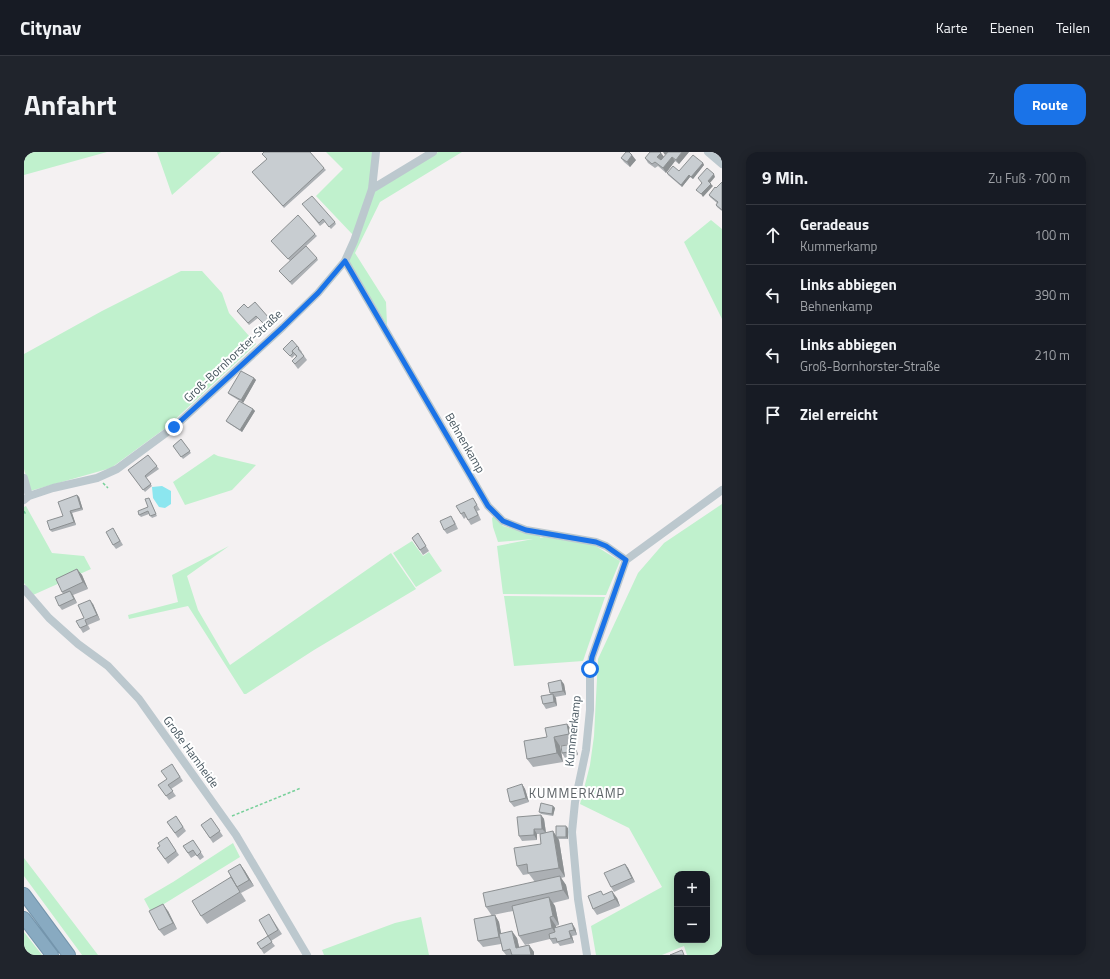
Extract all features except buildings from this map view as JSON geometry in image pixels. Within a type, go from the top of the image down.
[{"type":"highway","points":[[24,894],[69,955]]},
{"type":"highway","points":[[24,918],[52,955]]},
{"type":"street","name":"Groß-Bornhorster-Straße","points":[[27,498],[53,488],[97,478],[117,469],[174,427],[318,293],[345,261],[354,241],[372,189],[376,152]]},
{"type":"street","points":[[372,189],[433,152]]},
{"type":"street","points":[[708,152],[722,164]]},
{"type":"street","name":"Behnenkamp","points":[[345,261],[488,506],[503,521],[526,530],[596,542],[606,546],[626,560]]},
{"type":"street","points":[[24,478],[27,498]]},
{"type":"street","points":[[626,560],[722,490]]},
{"type":"street","name":"Kummerkamp","points":[[587,955],[578,899],[572,832],[575,802],[586,750],[590,710],[590,669],[592,657],[626,560]]},
{"type":"street","name":"Große Hamheide","points":[[24,589],[49,618],[78,644],[108,666],[139,699],[225,819],[307,955]]},
{"type":"path","points":[[24,511],[26,515]]},
{"type":"path","points":[[225,819],[301,788]]},
{"type":"green space","points":[[24,152],[107,152],[24,175]]},
{"type":"green space","points":[[157,152],[221,152],[172,195]]},
{"type":"green space","points":[[326,152],[373,152],[370,190],[353,235],[316,196],[343,169]]},
{"type":"green space","points":[[438,152],[462,152],[380,202],[355,253],[386,302],[387,325],[348,261],[374,192]]},
{"type":"green space","points":[[711,220],[722,229],[722,319],[684,242]]},
{"type":"green space","points":[[181,271],[202,271],[222,293],[229,313],[256,344],[167,427],[111,468],[30,491],[24,469],[24,354],[102,311]]},
{"type":"green space","points":[[214,454],[256,465],[232,490],[185,505],[173,482]]},
{"type":"green space","points":[[722,504],[722,955],[687,955],[684,946],[662,955],[596,955],[591,926],[662,887],[629,828],[580,804],[590,765],[594,736],[598,659],[638,573],[664,543]]},
{"type":"green space","points":[[26,506],[52,553],[84,556],[91,569],[33,595],[24,583],[24,507]]},
{"type":"green space","points":[[494,516],[503,526],[524,532],[541,534],[540,538],[544,537],[594,545],[620,561],[606,595],[503,594],[497,546],[533,539],[498,542],[493,527],[492,518]]},
{"type":"green space","points":[[412,541],[423,556],[429,552],[442,571],[416,587],[393,553]]},
{"type":"green space","points":[[229,546],[187,576],[198,610],[230,665],[391,553],[416,589],[244,694],[188,606],[129,619],[128,615],[178,602],[172,575]]},
{"type":"green space","points":[[504,596],[605,597],[583,661],[514,666]]},
{"type":"green space","points":[[233,843],[240,857],[151,912],[144,899]]},
{"type":"green space","points":[[24,858],[98,955],[82,955],[24,876]]},
{"type":"green space","points":[[421,917],[429,955],[324,955],[322,950],[395,923]]},
{"type":"green space","points":[[24,932],[42,955],[28,955],[24,950]]},
{"type":"water","points":[[162,486],[171,491],[171,504],[165,508],[159,507],[153,498],[152,487]]},
{"type":"district","name":"KUMMERKAMP","points":[[577,793]]},
{"type":"route","points":[[174,427],[283,327],[318,293],[345,261],[488,506],[503,521],[526,530],[596,542],[606,546],[626,560],[592,657],[590,669]]}]
